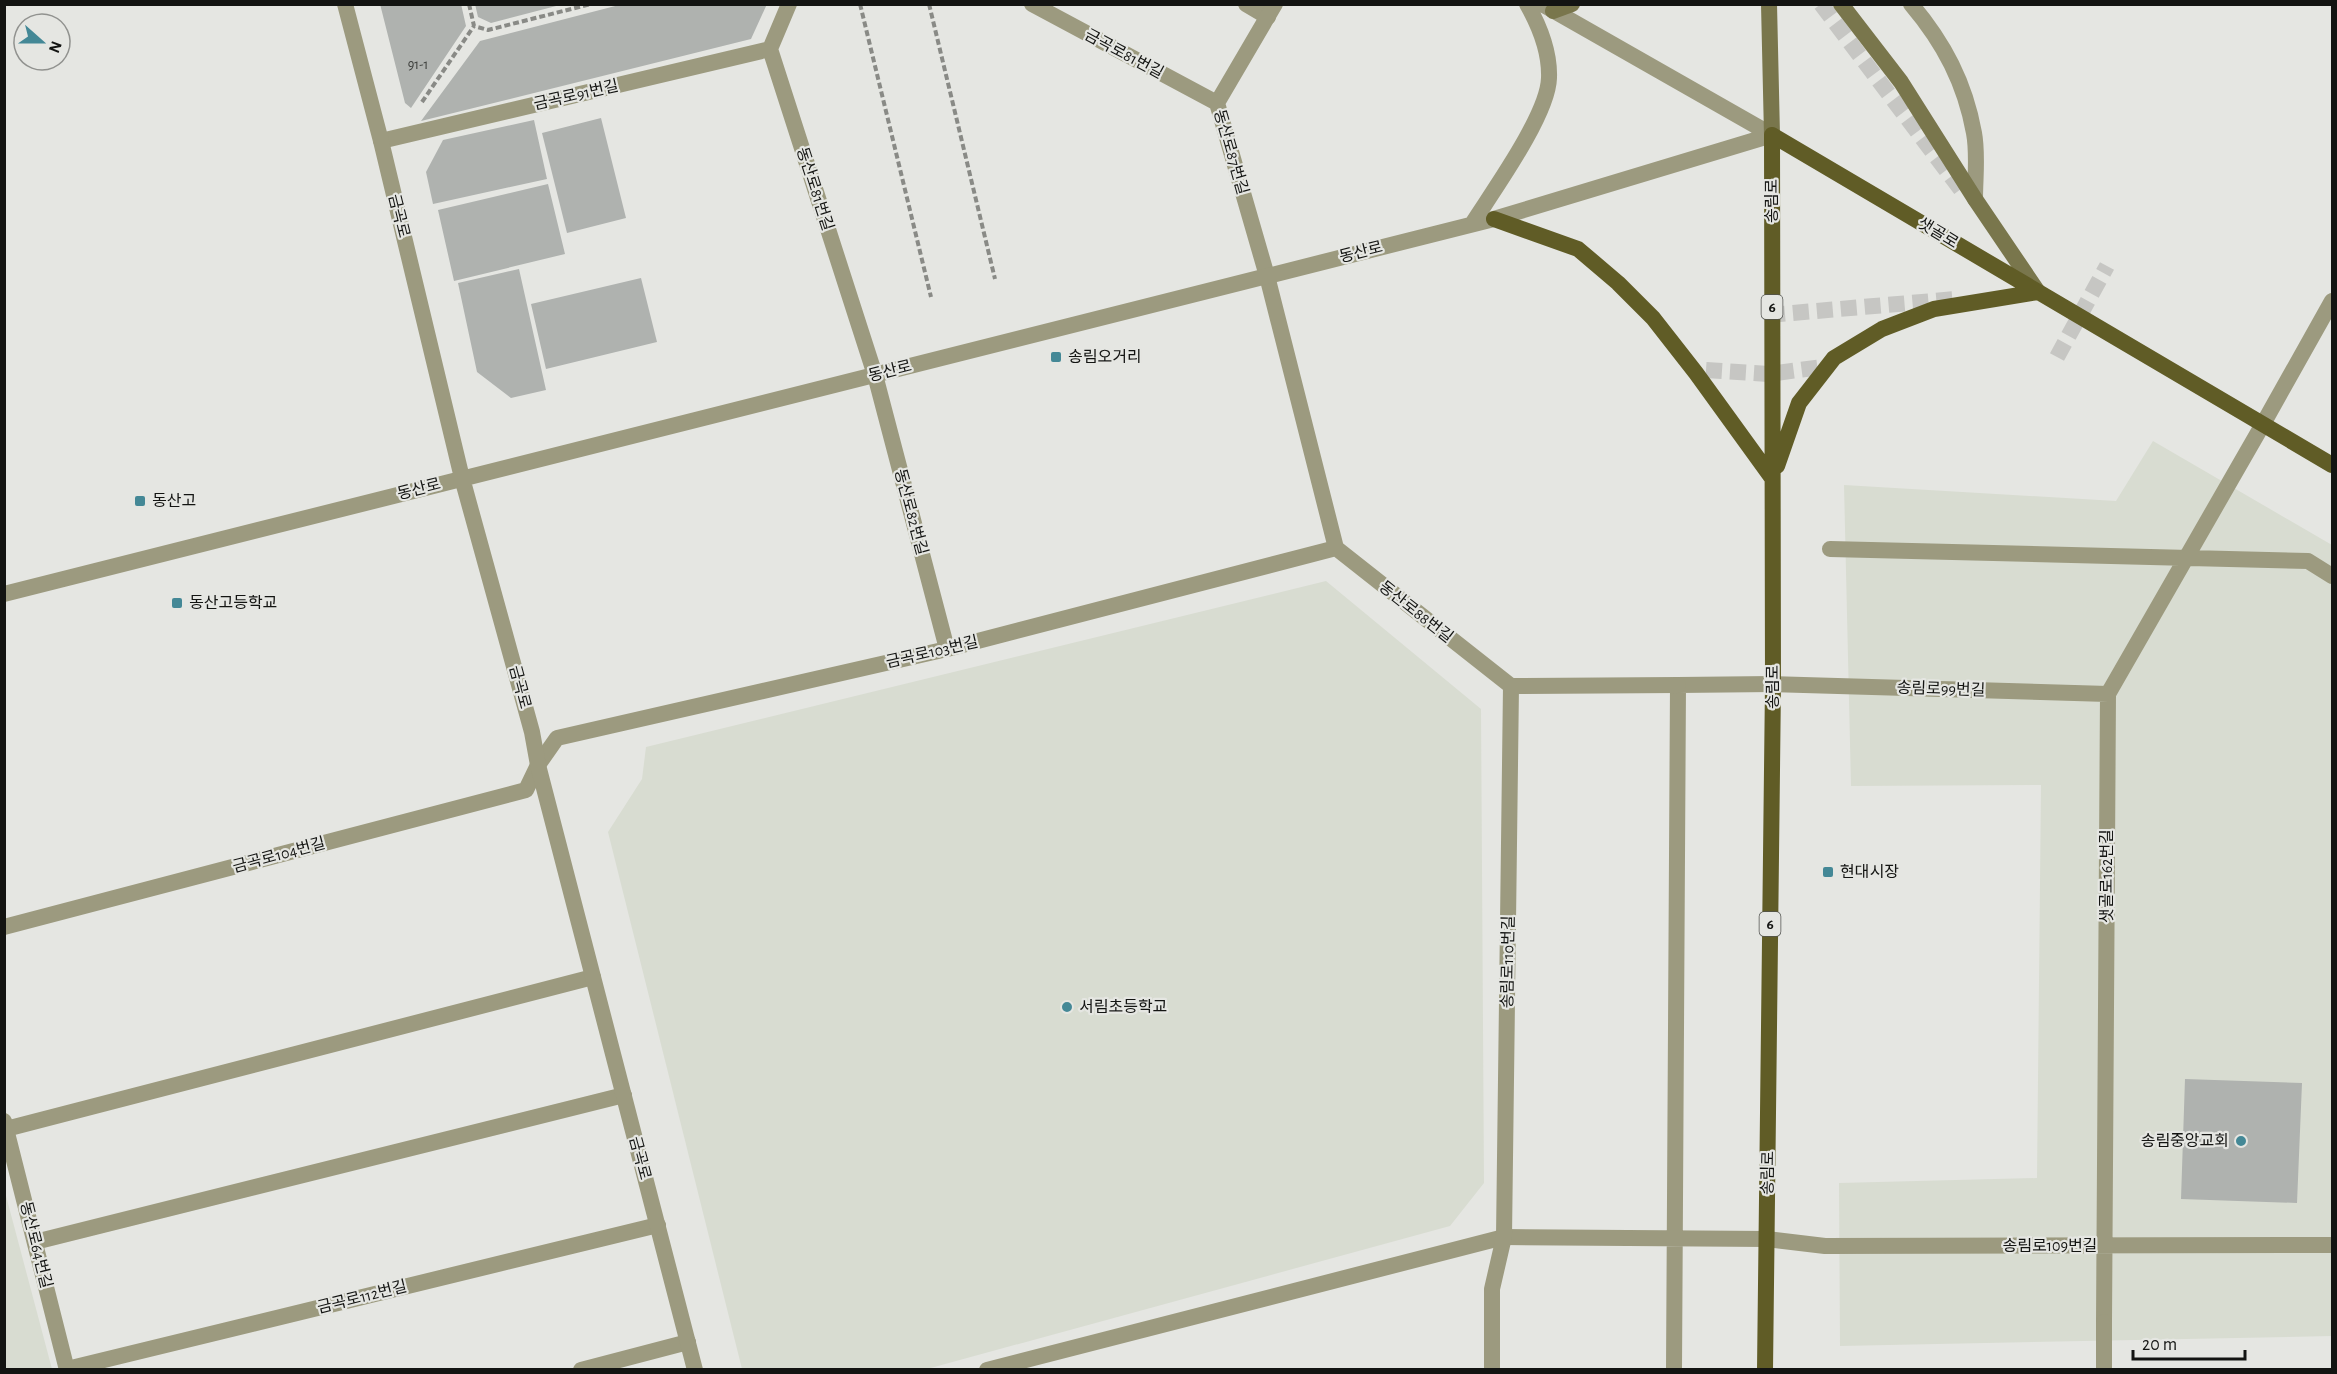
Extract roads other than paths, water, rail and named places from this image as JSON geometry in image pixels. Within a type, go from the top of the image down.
[{"type":"main road","points":[[1547,8],[1572,4]]},
{"type":"main road","name":"송림로","points":[[1765,1370],[1773,684],[1772,135],[1769,4]]},
{"type":"main road","points":[[1772,478],[1798,403],[1834,358],[1882,329],[1934,309],[2038,292],[1975,199],[1901,82],[1841,4]]},
{"type":"main road","name":"샛골로","points":[[1772,135],[2332,465]]},
{"type":"main road","points":[[1494,219],[1578,249],[1618,283],[1653,318],[1772,478]]},
{"type":"street","name":"금곡로","points":[[345,4],[381,141],[462,478],[532,732],[538,765],[695,1370]]},
{"type":"street","points":[[770,49],[789,4]]},
{"type":"street","name":"금곡로81번길","points":[[1032,4],[1217,103]]},
{"type":"street","points":[[1246,4],[1272,11]]},
{"type":"street","points":[[1472,224],[1540,111],[1549,80],[1546,48],[1527,4]]},
{"type":"street","points":[[1911,4],[1934,31],[1960,81],[1974,135],[1975,199]]},
{"type":"street","name":"샛골로","points":[[1547,8],[1772,135]]},
{"type":"street","name":"동산로87번길","points":[[1267,276],[1217,103],[1272,11]]},
{"type":"street","name":"금곡로91번길","points":[[381,141],[770,49]]},
{"type":"street","name":"동산로81번길","points":[[770,49],[875,375]]},
{"type":"street","name":"동산로","points":[[4,594],[1494,219],[1772,135]]},
{"type":"street","points":[[1267,276],[1336,548]]},
{"type":"street","points":[[2108,694],[2188,558],[2332,301]]},
{"type":"street","name":"동산로82번길","points":[[875,375],[947,649]]},
{"type":"street","name":"금곡로103번길","points":[[538,765],[557,738],[947,649],[1336,548]]},
{"type":"street","name":"동산로88번길","points":[[1336,548],[1511,686]]},
{"type":"street","points":[[1830,549],[2307,561],[2332,576]]},
{"type":"street","points":[[1511,686],[1773,684]]},
{"type":"street","name":"송림로99번길","points":[[1773,684],[2108,694]]},
{"type":"street","points":[[1674,1370],[1678,685]]},
{"type":"street","name":"송림로110번길","points":[[1491,1370],[1492,1289],[1504,1237],[1511,686]]},
{"type":"street","name":"샛골로162번길","points":[[2104,1370],[2108,694]]},
{"type":"street","name":"금곡로104번길","points":[[4,927],[526,790],[538,765]]},
{"type":"street","points":[[5,1125],[593,977]]},
{"type":"street","points":[[35,1242],[624,1095]]},
{"type":"street","name":"동산로64번길","points":[[5,1125],[67,1369]]},
{"type":"street","name":"금곡로112번길","points":[[67,1369],[658,1225]]},
{"type":"street","points":[[987,1370],[1504,1237],[1767,1239]]},
{"type":"street","name":"송림로109번길","points":[[1767,1239],[1825,1246],[2332,1245]]},
{"type":"street","points":[[581,1370],[688,1342]]},
{"type":"tunnel","points":[[1821,4],[1965,195]]},
{"type":"tunnel","points":[[2057,357],[2107,266]]},
{"type":"tunnel","points":[[1769,315],[1956,299]]},
{"type":"tunnel","points":[[1706,370],[1768,374],[1822,367]]},
{"type":"place","name":"송림오거리","points":[[1056,357]]},
{"type":"place","name":"동산고","points":[[140,501]]},
{"type":"place","name":"동산고등학교","points":[[177,603]]},
{"type":"place","name":"현대시장","points":[[1828,872]]},
{"type":"place","name":"서림초등학교","points":[[1067,1007]]},
{"type":"place","name":"송림중앙교회","points":[[2241,1141]]}]
